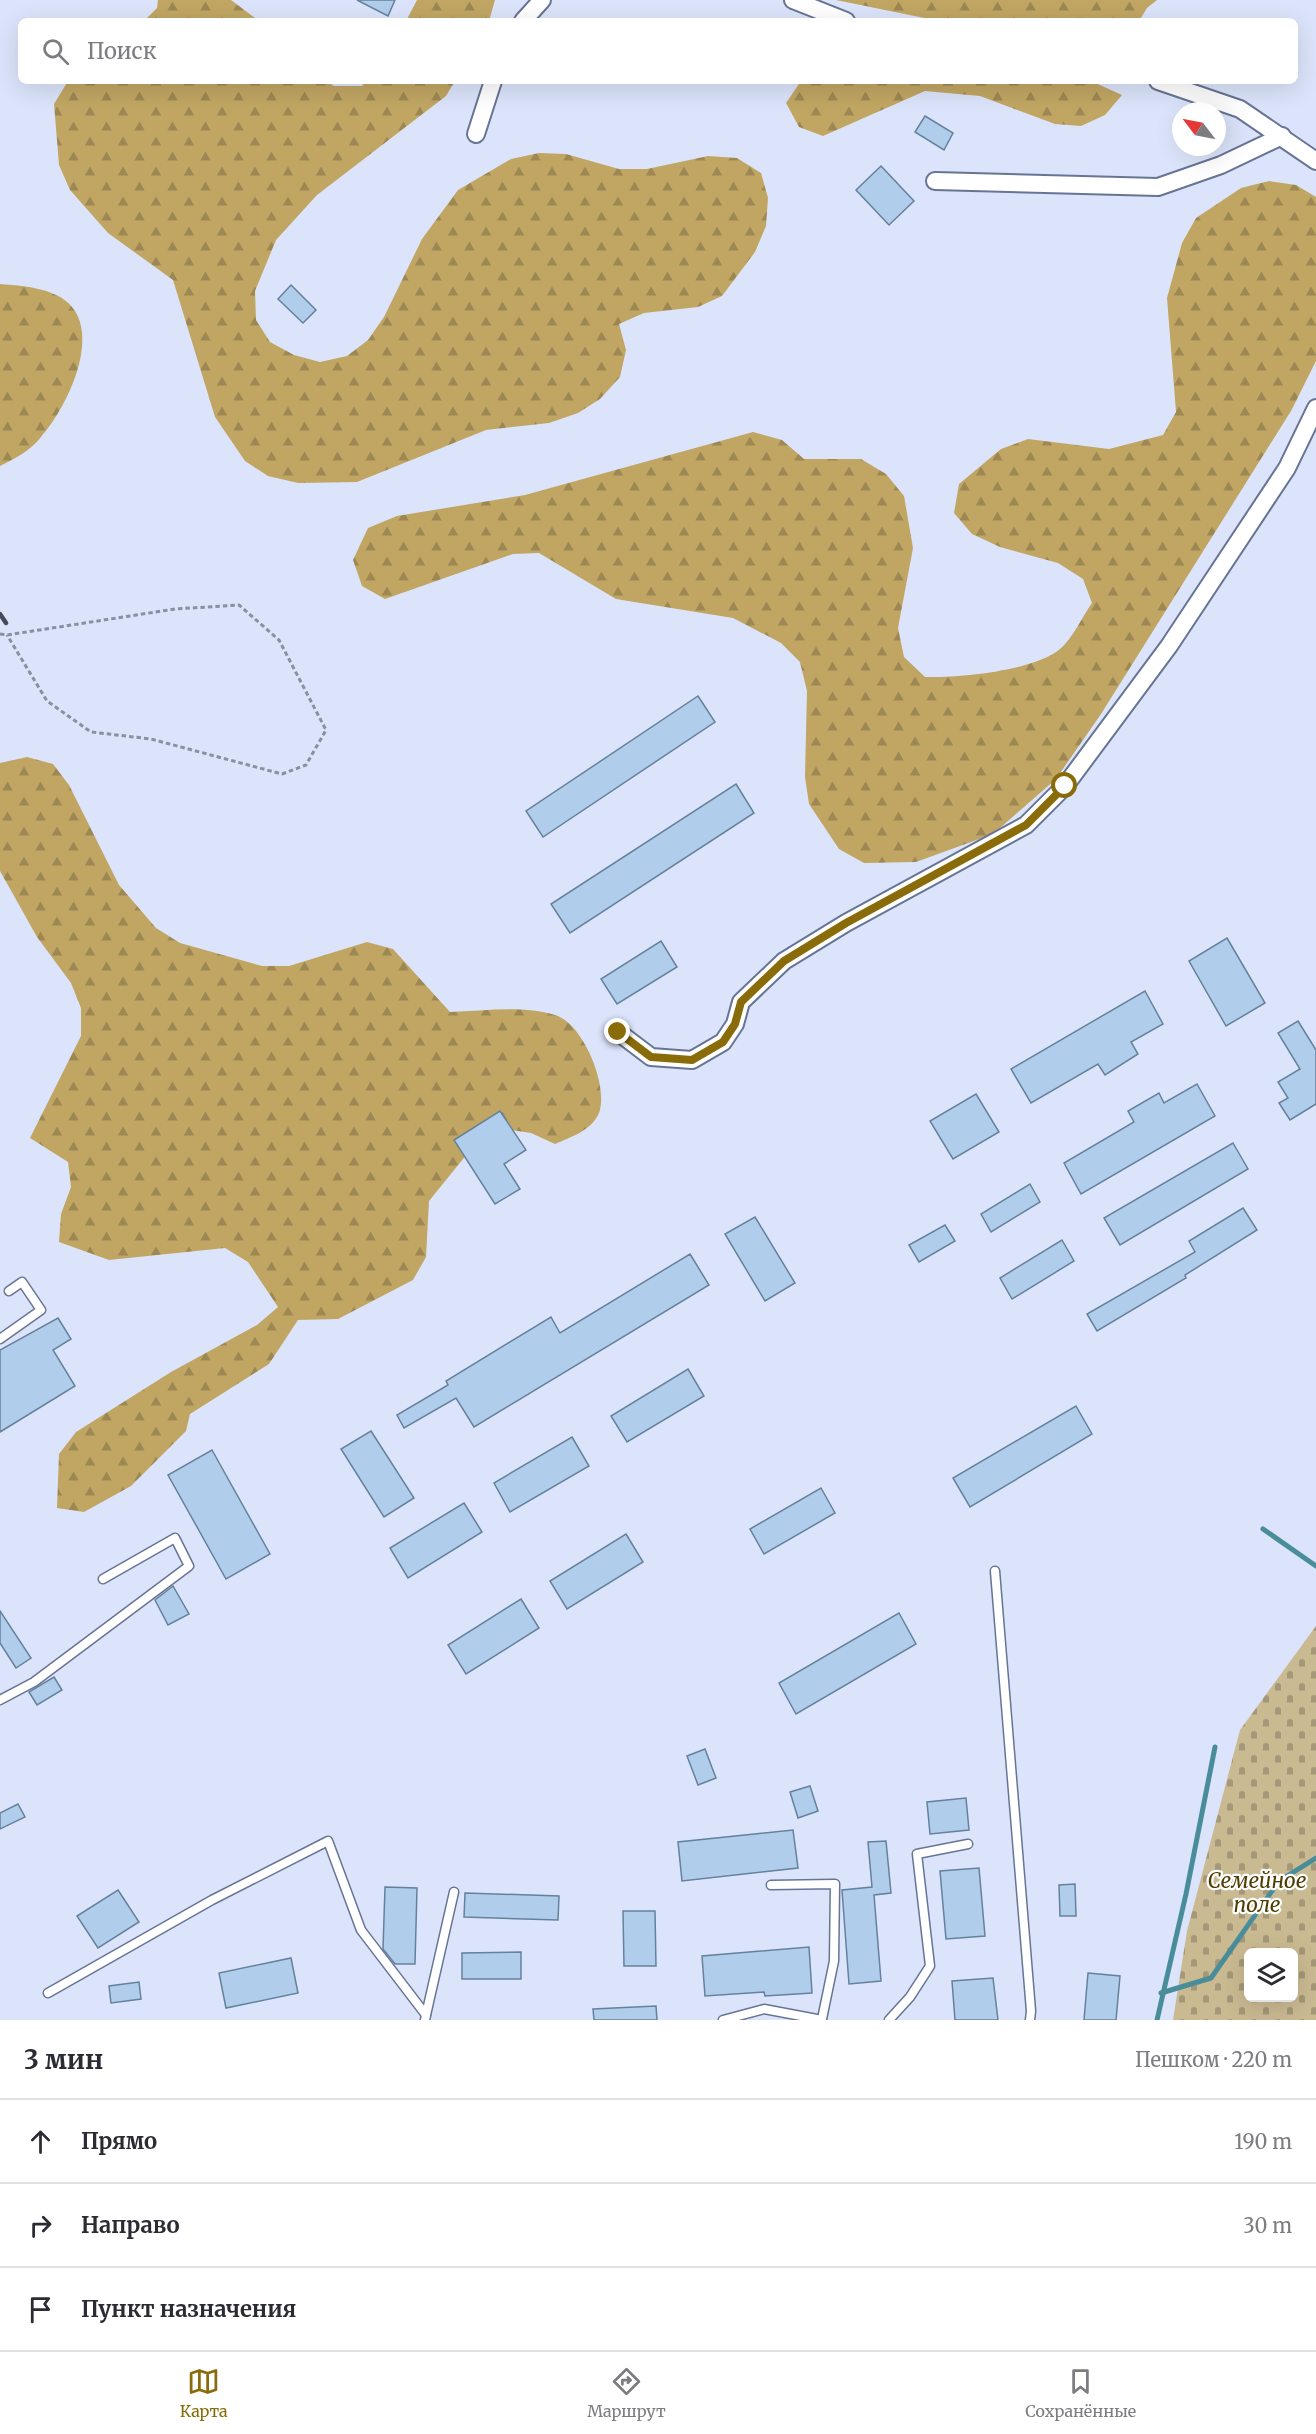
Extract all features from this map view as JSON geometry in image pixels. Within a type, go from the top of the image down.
[{"type":"street","points":[[526,18],[542,0]]},
{"type":"street","points":[[793,0],[838,18]]},
{"type":"street","points":[[476,134],[493,84]]},
{"type":"street","points":[[1167,84],[1240,109],[1316,160]]},
{"type":"street","points":[[935,181],[1158,187],[1221,165],[1282,136]]},
{"type":"street","points":[[618,1032],[651,1057],[692,1060],[723,1042],[735,1024],[741,1002],[784,961],[846,923],[1026,825],[1065,786],[1169,645],[1287,468],[1316,408]]},
{"type":"lane","points":[[0,1339],[41,1310],[22,1282],[9,1290]]},
{"type":"lane","points":[[0,1700],[34,1682],[189,1566],[175,1538],[103,1579]]},
{"type":"lane","points":[[995,1570],[1030,2020]]},
{"type":"lane","points":[[48,1993],[212,1900],[328,1841],[361,1930],[425,2017]]},
{"type":"lane","points":[[889,2020],[910,1997],[930,1966],[917,1854],[968,1844]]},
{"type":"lane","points":[[723,2020],[764,2009],[822,2019],[834,1961],[835,1884],[771,1885]]},
{"type":"lane","points":[[425,2017],[454,1892]]},
{"type":"path","points":[[0,633],[7,635],[175,609],[239,605],[279,640],[326,730],[306,765],[282,774],[151,740],[91,732],[47,701],[7,635]]},
{"type":"green space","points":[[158,0],[231,0],[255,18],[147,18],[157,8]]},
{"type":"green space","points":[[417,0],[495,0],[490,18],[408,18]]},
{"type":"green space","points":[[836,0],[1157,0],[1147,8],[1141,18],[924,18]]},
{"type":"green space","points":[[66,84],[362,86],[363,84],[453,84],[446,96],[317,195],[276,240],[255,291],[256,320],[270,342],[294,355],[320,362],[347,356],[368,340],[384,317],[422,239],[458,190],[511,159],[539,153],[566,154],[619,169],[647,169],[708,156],[737,158],[761,173],[768,198],[766,226],[755,252],[722,296],[698,307],[644,313],[619,324],[626,350],[620,377],[600,399],[578,413],[549,423],[486,430],[357,482],[298,483],[268,476],[245,461],[215,417],[173,280],[108,233],[70,190],[59,165],[54,104]]},
{"type":"green space","points":[[799,84],[1098,84],[1122,95],[1105,115],[1081,126],[1055,124],[980,96],[925,91],[823,136],[799,127],[786,103]]},
{"type":"green space","points":[[1269,181],[1296,185],[1316,197],[1316,361],[1291,411],[1101,714],[1056,779],[993,834],[916,862],[864,863],[839,849],[809,804],[805,777],[807,691],[800,662],[781,643],[733,618],[616,599],[539,553],[513,554],[385,599],[362,586],[353,560],[368,528],[397,516],[525,495],[753,432],[782,440],[804,459],[861,459],[886,474],[904,496],[913,548],[898,628],[904,657],[925,677],[995,672],[1048,657],[1069,639],[1092,603],[1083,579],[1058,563],[1000,547],[972,534],[954,513],[959,484],[1001,449],[1028,439],[1109,449],[1163,435],[1176,412],[1167,298],[1182,243],[1196,218],[1241,188]]},
{"type":"green space","points":[[0,284],[41,290],[61,297],[75,311],[81,325],[82,342],[75,377],[60,411],[37,442],[0,466]]},
{"type":"green space","points":[[27,757],[53,764],[69,785],[119,885],[156,928],[180,943],[262,966],[289,966],[367,942],[393,949],[450,1012],[530,1010],[555,1015],[565,1020],[584,1042],[597,1072],[600,1087],[601,1101],[599,1113],[595,1119],[580,1133],[555,1144],[531,1133],[505,1129],[480,1138],[429,1201],[426,1257],[413,1280],[338,1319],[298,1320],[269,1364],[190,1414],[186,1431],[131,1486],[84,1512],[57,1508],[59,1454],[76,1432],[171,1372],[257,1325],[278,1307],[248,1262],[225,1248],[109,1260],[59,1242],[61,1214],[71,1187],[68,1162],[30,1138],[81,1036],[81,1008],[71,983],[37,937],[0,871],[0,763]]},
{"type":"green space","name":"Семейное поле","points":[[1316,1626],[1316,2020],[1173,2020],[1187,1931],[1240,1730]]},
{"type":"building","points":[[357,0],[395,0],[388,16]]},
{"type":"building","points":[[925,116],[953,133],[944,150],[915,132]]},
{"type":"building","points":[[881,166],[914,201],[889,225],[856,190]]},
{"type":"building","points":[[291,285],[316,310],[303,323],[278,299]]},
{"type":"building","points":[[698,696],[715,722],[543,837],[526,811]]},
{"type":"building","points":[[736,784],[754,813],[570,933],[551,904]]},
{"type":"building","points":[[1227,938],[1265,1003],[1226,1026],[1189,961]]},
{"type":"building","points":[[661,941],[677,967],[617,1004],[601,979]]},
{"type":"building","points":[[1145,991],[1163,1024],[1131,1042],[1138,1054],[1105,1075],[1098,1064],[1031,1103],[1011,1069]]},
{"type":"building","points":[[1298,1021],[1316,1050],[1316,1104],[1290,1120],[1279,1103],[1288,1098],[1278,1082],[1300,1069],[1278,1033]]},
{"type":"building","points":[[1197,1084],[1215,1116],[1081,1194],[1064,1163],[1134,1122],[1128,1111],[1159,1093],[1164,1103]]},
{"type":"building","points":[[976,1094],[999,1132],[953,1159],[930,1121]]},
{"type":"building","points":[[500,1111],[526,1150],[504,1164],[520,1189],[495,1204],[454,1140]]},
{"type":"building","points":[[1233,1143],[1248,1169],[1120,1245],[1104,1218]]},
{"type":"building","points":[[1030,1184],[1040,1202],[991,1232],[981,1214]]},
{"type":"building","points":[[1243,1208],[1257,1230],[1185,1275],[1186,1278],[1097,1331],[1087,1314],[1195,1252],[1189,1241]]},
{"type":"building","points":[[755,1217],[795,1283],[765,1301],[725,1234]]},
{"type":"building","points":[[945,1225],[955,1241],[919,1262],[909,1245]]},
{"type":"building","points":[[1062,1240],[1074,1261],[1012,1299],[1000,1278]]},
{"type":"building","points":[[690,1254],[709,1285],[474,1427],[456,1398],[404,1428],[397,1415],[448,1385],[446,1381],[551,1317],[560,1333]]},
{"type":"building","points":[[58,1318],[71,1339],[53,1350],[75,1386],[0,1432],[0,1350]]},
{"type":"building","points":[[688,1369],[704,1396],[627,1442],[611,1416]]},
{"type":"building","points":[[1076,1406],[1092,1434],[970,1507],[953,1478]]},
{"type":"building","points":[[371,1431],[414,1498],[384,1517],[341,1449]]},
{"type":"building","points":[[572,1437],[589,1466],[510,1512],[494,1483]]},
{"type":"building","points":[[212,1450],[270,1554],[226,1579],[168,1475]]},
{"type":"building","points":[[821,1488],[835,1513],[764,1554],[750,1529]]},
{"type":"building","points":[[464,1503],[482,1532],[408,1578],[390,1548]]},
{"type":"building","points":[[626,1534],[643,1562],[567,1609],[550,1581]]},
{"type":"building","points":[[173,1586],[189,1614],[168,1625],[155,1600]]},
{"type":"building","points":[[521,1599],[539,1628],[466,1674],[448,1645]]},
{"type":"building","points":[[0,1611],[31,1658],[16,1668],[0,1643]]},
{"type":"building","points":[[899,1613],[916,1644],[796,1714],[779,1683]]},
{"type":"building","points":[[54,1677],[62,1690],[37,1705],[29,1692]]},
{"type":"building","points":[[705,1749],[716,1778],[698,1785],[687,1756]]},
{"type":"building","points":[[810,1786],[818,1811],[798,1818],[790,1792]]},
{"type":"building","points":[[966,1798],[969,1830],[930,1834],[927,1802]]},
{"type":"building","points":[[18,1804],[25,1817],[0,1829],[0,1813]]},
{"type":"building","points":[[793,1830],[798,1868],[682,1881],[678,1842]]},
{"type":"building","points":[[886,1841],[891,1893],[874,1895],[881,1981],[849,1984],[842,1890],[872,1887],[868,1842]]},
{"type":"building","points":[[979,1868],[985,1936],[946,1939],[940,1871]]},
{"type":"building","points":[[1075,1884],[1076,1916],[1060,1916],[1059,1885]]},
{"type":"building","points":[[385,1887],[417,1888],[415,1964],[395,1964],[383,1949]]},
{"type":"building","points":[[118,1890],[139,1922],[98,1948],[77,1916]]},
{"type":"building","points":[[465,1893],[559,1896],[558,1920],[464,1917]]},
{"type":"building","points":[[623,1911],[655,1911],[656,1966],[624,1966]]},
{"type":"building","points":[[809,1947],[812,1993],[765,1996],[764,1992],[705,1996],[702,1956]]},
{"type":"building","points":[[521,1952],[521,1979],[462,1979],[462,1953]]},
{"type":"building","points":[[291,1958],[298,1993],[226,2008],[219,1973]]},
{"type":"building","points":[[1088,1973],[1120,1976],[1116,2020],[1084,2020]]},
{"type":"building","points":[[993,1978],[998,2020],[955,2020],[952,1981]]},
{"type":"building","points":[[139,1982],[141,1999],[111,2003],[109,1986]]},
{"type":"building","points":[[656,2006],[657,2020],[594,2020],[593,2009]]},
{"type":"waterway","points":[[1263,1529],[1316,1566]]},
{"type":"waterway","points":[[1157,2020],[1186,1894],[1215,1747]]},
{"type":"waterway","points":[[1161,1993],[1211,1978],[1279,1881],[1316,1858]]},
{"type":"railway","points":[[0,614],[6,623]]},
{"type":"route","points":[[618,1032],[651,1057],[692,1060],[723,1042],[735,1024],[741,1002],[784,961],[846,923],[1026,825],[1065,786]]}]
